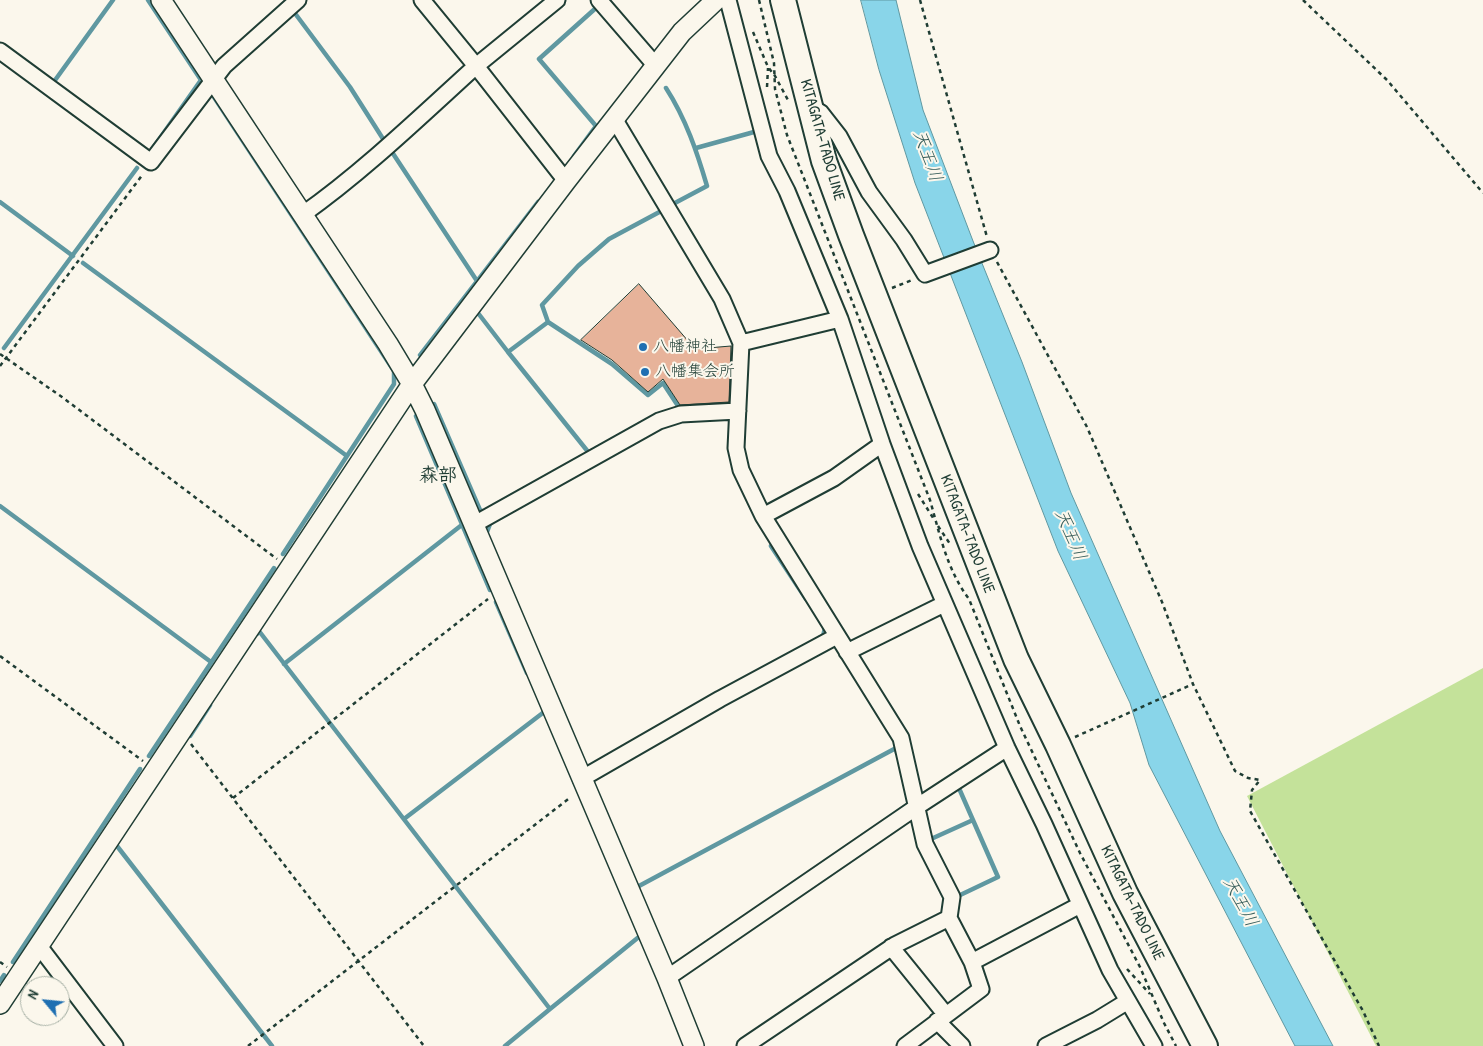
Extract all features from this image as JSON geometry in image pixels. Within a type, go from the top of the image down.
[{"type":"main road","name":"KITAGATA-TADO LINE","points":[[783,0],[800,105],[824,161],[874,295],[1016,659],[1058,745],[1125,893],[1205,1046]]},
{"type":"street","points":[[161,0],[388,344],[412,384],[425,410],[501,588],[667,978],[694,1046]]},
{"type":"street","points":[[0,51],[151,162],[213,78],[298,0]]},
{"type":"street","points":[[422,0],[566,181]]},
{"type":"street","points":[[302,215],[318,204],[476,66],[556,0]]},
{"type":"street","points":[[598,0],[656,66]]},
{"type":"street","points":[[0,1004],[412,384],[682,32],[716,0]]},
{"type":"street","points":[[728,0],[769,156],[787,191],[840,319],[882,444],[920,546],[1007,748],[1044,824],[1110,970],[1154,1046]]},
{"type":"street","points":[[800,105],[821,114],[839,136],[869,192],[904,240],[925,274],[990,250]]},
{"type":"street","points":[[614,120],[722,299],[741,343],[736,448],[741,470],[762,516],[902,738],[926,844],[952,897],[949,918],[972,962],[981,989],[905,1046]]},
{"type":"street","points":[[741,343],[840,319]]},
{"type":"street","points":[[473,525],[659,421],[681,414],[738,411]]},
{"type":"street","points":[[762,516],[834,478],[882,444]]},
{"type":"street","points":[[847,652],[944,604]]},
{"type":"street","points":[[583,783],[720,699],[837,636]]},
{"type":"street","points":[[667,978],[918,806],[1007,748]]},
{"type":"street","points":[[972,962],[1080,905]]},
{"type":"street","points":[[745,1046],[891,947],[949,918]]},
{"type":"street","points":[[39,946],[115,1046]]},
{"type":"street","points":[[891,947],[962,1046]]},
{"type":"street","points":[[1046,1046],[1097,1020],[1128,1001]]},
{"type":"path","points":[[759,0],[774,63],[775,76]]},
{"type":"path","points":[[920,0],[990,250],[1087,427],[1162,602],[1193,684],[1235,771],[1248,778],[1260,780],[1252,790],[1250,810],[1363,1011],[1378,1046]]},
{"type":"path","points":[[1303,0],[1387,80],[1483,193]]},
{"type":"path","points":[[753,31],[768,67],[800,105]]},
{"type":"path","points":[[0,366],[151,162]]},
{"type":"path","points":[[874,295],[925,274]]},
{"type":"path","points":[[0,354],[62,397],[288,568]]},
{"type":"path","points":[[914,488],[950,544]]},
{"type":"path","points":[[232,798],[501,588]]},
{"type":"path","points":[[0,656],[154,770]]},
{"type":"path","points":[[1058,745],[1193,684]]},
{"type":"path","points":[[181,731],[424,1046]]},
{"type":"path","points":[[248,1046],[358,962],[583,783]]},
{"type":"path","points":[[1126,967],[1152,997],[1162,1005]]},
{"type":"green space","points":[[1483,668],[1483,1046],[1376,1046],[1247,796]]},
{"type":"water","name":"天王川","points":[[861,0],[896,0],[923,110],[1022,362],[1071,493],[1220,831],[1333,1046],[1295,1046],[1149,765],[1130,703],[1058,551],[915,183],[879,70]]},
{"type":"building","name":"八幡神社","points":[[639,284],[695,349],[731,346],[729,402],[680,405],[663,379],[648,392],[612,360],[581,340]]},
{"type":"waterway","points":[[53,83],[113,0]]},
{"type":"waterway","points":[[148,0],[201,80],[153,148]]},
{"type":"waterway","points":[[574,156],[596,126],[539,59],[597,7]]},
{"type":"waterway","points":[[294,12],[350,87],[385,142]]},
{"type":"waterway","points":[[666,88],[690,136],[707,186],[673,204]]},
{"type":"waterway","points":[[210,91],[394,371],[394,384],[283,554]]},
{"type":"waterway","points":[[696,148],[754,132]]},
{"type":"waterway","points":[[390,149],[477,281]]},
{"type":"waterway","points":[[4,348],[137,168]]},
{"type":"waterway","points":[[0,202],[73,256]]},
{"type":"waterway","points":[[420,355],[538,202]]},
{"type":"waterway","points":[[585,455],[589,453],[508,352],[548,322],[542,305],[578,266],[609,239],[665,209]]},
{"type":"waterway","points":[[83,263],[347,456]]},
{"type":"waterway","points":[[478,313],[508,352]]},
{"type":"waterway","points":[[548,322],[612,364],[648,395],[663,383],[680,409]]},
{"type":"waterway","points":[[431,406],[434,404],[480,510],[484,512],[487,510]]},
{"type":"waterway","points":[[416,416],[490,590]]},
{"type":"waterway","points":[[0,506],[211,662]]},
{"type":"waterway","points":[[487,532],[492,522]]},
{"type":"waterway","points":[[284,664],[463,524]]},
{"type":"waterway","points":[[771,546],[806,599]]},
{"type":"waterway","points":[[149,756],[274,568]]},
{"type":"waterway","points":[[496,602],[527,673]]},
{"type":"waterway","points":[[819,638],[823,636],[825,628],[823,624]]},
{"type":"waterway","points":[[257,634],[259,631],[550,1009],[640,936],[642,941]]},
{"type":"waterway","points":[[190,736],[210,705]]},
{"type":"waterway","points":[[404,819],[544,712]]},
{"type":"waterway","points":[[639,886],[896,748],[897,753]]},
{"type":"waterway","points":[[13,962],[140,769]]},
{"type":"waterway","points":[[956,897],[998,877],[958,786]]},
{"type":"waterway","points":[[931,839],[973,820]]},
{"type":"waterway","points":[[117,846],[272,1046]]},
{"type":"waterway","points":[[0,981],[4,975]]},
{"type":"waterway","points":[[505,1046],[550,1009]]},
{"type":"place","name":"八幡神社","points":[[643,347]]},
{"type":"place","name":"八幡集会所","points":[[645,372]]},
{"type":"district","name":"森部","points":[[438,476]]}]
